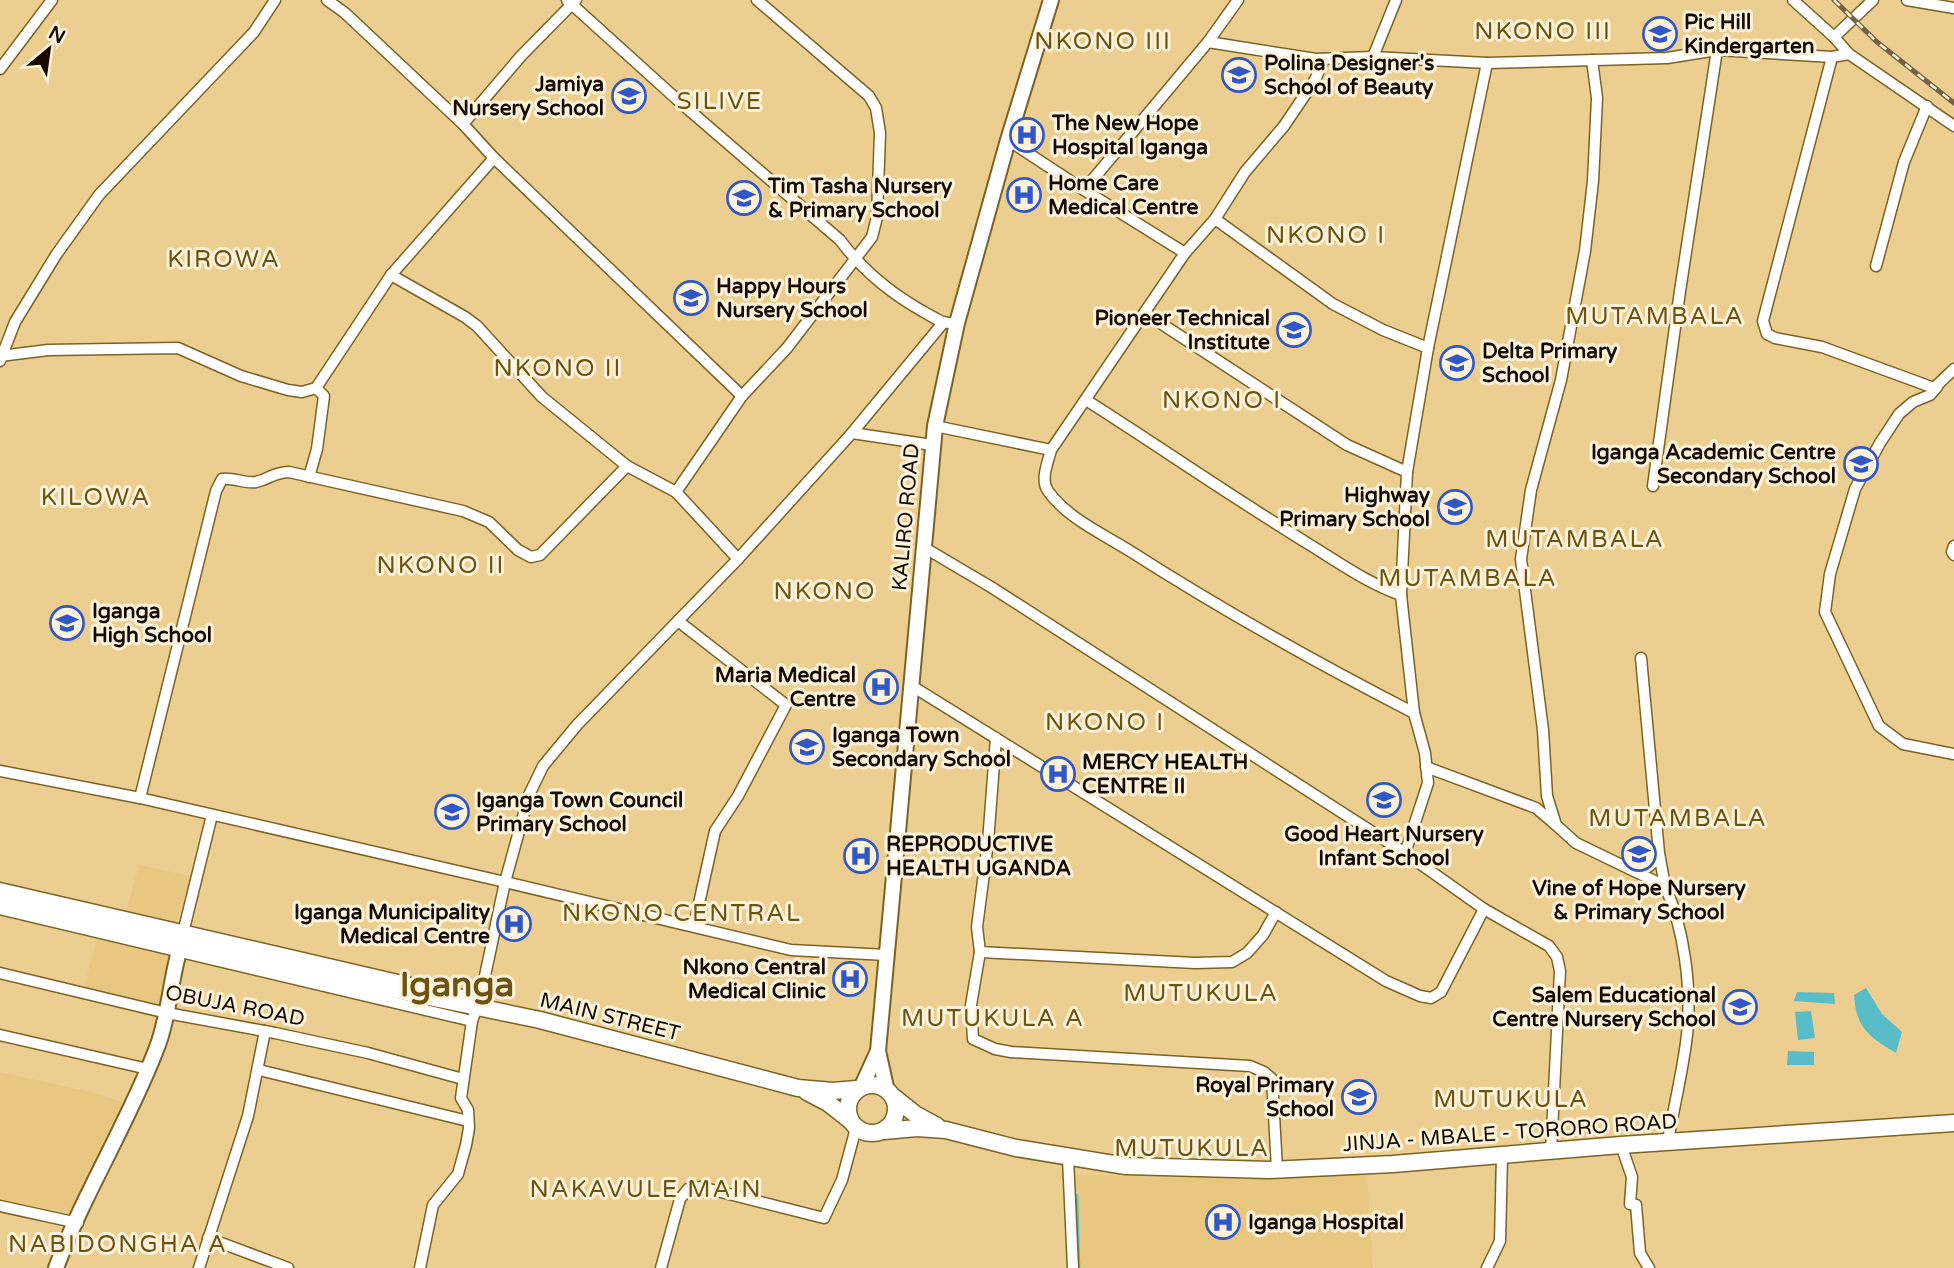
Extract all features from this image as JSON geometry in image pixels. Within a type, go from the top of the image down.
[{"type":"main road","name":"KALIRO ROAD","points":[[890,1093],[878,1051],[925,548],[932,445],[950,323],[1051,0]]},
{"type":"main road","name":"MAIN STREET","points":[[0,899],[182,945],[633,1044],[798,1088]]},
{"type":"main road","points":[[64,1268],[77,1223],[117,1154],[162,1052],[182,945]]},
{"type":"main road","points":[[56,1268],[171,1014]]},
{"type":"main road","name":"KALIRO ROAD","points":[[859,1087],[878,1051]]},
{"type":"main road","points":[[872,1084],[890,1093],[893,1118],[884,1131],[870,1134],[828,1103],[798,1088],[833,1091],[872,1084]]},
{"type":"main road","points":[[854,1124],[849,1105],[859,1087]]},
{"type":"main road","name":"JINJA - MBALE - TORORO ROAD","points":[[890,1093],[915,1114],[946,1130]]},
{"type":"main road","name":"JINJA - MBALE - TORORO ROAD","points":[[884,1131],[917,1128],[946,1130],[1069,1158],[1164,1168],[1326,1169],[1621,1144],[1954,1123]]},
{"type":"street","points":[[0,69],[52,0]]},
{"type":"street","points":[[0,358],[15,322],[56,255],[99,195],[254,32],[275,0]]},
{"type":"street","points":[[327,0],[345,13],[463,124],[494,158],[743,396]]},
{"type":"street","points":[[676,492],[743,396],[787,348],[856,261],[872,237],[877,217],[880,133],[876,108],[861,88],[757,0]]},
{"type":"street","points":[[1084,190],[1208,42],[1238,0]]},
{"type":"street","points":[[1373,57],[1396,0]]},
{"type":"street","points":[[1793,0],[1849,54],[1954,126]]},
{"type":"street","points":[[1834,37],[1873,0]]},
{"type":"street","points":[[1907,0],[1954,8]]},
{"type":"street","points":[[420,1268],[433,1205],[458,1174],[466,1145],[468,1110],[461,1098],[477,1009],[505,882],[529,796],[543,766],[577,725],[738,559],[950,323],[896,295],[856,261],[831,232],[682,104],[571,1],[463,124]]},
{"type":"street","points":[[1208,42],[1324,59],[1373,57],[1487,63],[1667,58],[1717,50],[1832,57],[1849,54]]},
{"type":"street","points":[[1654,486],[1680,291],[1717,50]]},
{"type":"street","points":[[1832,57],[1763,321],[1764,328],[1767,334],[1775,338],[1822,347],[1937,387]]},
{"type":"street","points":[[1324,59],[1315,80],[1284,126],[1245,172],[1214,219],[1185,253],[1051,450],[1044,479],[1048,490],[1073,515],[1168,576],[1312,660],[1414,713]]},
{"type":"street","points":[[1556,825],[1548,796],[1521,559],[1531,490],[1561,380],[1585,251],[1593,181],[1597,98],[1592,60]]},
{"type":"street","points":[[1405,853],[1428,783],[1425,752],[1414,713],[1401,595],[1407,472],[1428,348],[1487,63]]},
{"type":"street","points":[[1876,266],[1904,162],[1927,106]]},
{"type":"street","points":[[1008,140],[1185,253]]},
{"type":"street","points":[[0,358],[48,349],[178,348],[241,376],[276,387],[302,392],[316,388],[391,275],[494,158]]},
{"type":"street","points":[[1214,219],[1333,304],[1383,330],[1428,348]]},
{"type":"street","points":[[391,275],[477,326],[542,397],[626,466],[676,492],[738,559]]},
{"type":"street","points":[[1145,313],[1347,445],[1407,472]]},
{"type":"street","points":[[1954,369],[1930,395],[1913,402],[1899,414],[1855,489],[1830,574],[1825,612],[1879,726],[1903,744],[1954,754]]},
{"type":"street","points":[[309,477],[317,449],[324,396],[316,388]]},
{"type":"street","points":[[1086,400],[1264,517],[1377,587],[1401,595]]},
{"type":"street","points":[[935,426],[1051,450]]},
{"type":"street","points":[[852,433],[932,445]]},
{"type":"street","points":[[139,798],[188,596],[216,491],[222,479],[257,482],[275,472],[289,472],[463,512],[489,523],[518,550],[531,557],[540,555],[626,466]]},
{"type":"street","points":[[1954,546],[1954,555]]},
{"type":"street","points":[[925,548],[991,587],[1405,853],[1484,909],[1549,946],[1557,957],[1560,971],[1551,1151]]},
{"type":"street","points":[[678,621],[786,705],[738,796],[715,831],[694,926]]},
{"type":"street","points":[[1641,658],[1660,858],[1665,886],[1674,907],[1684,959],[1687,1034],[1668,1142]]},
{"type":"street","points":[[912,686],[1386,981],[1420,996],[1431,998],[1441,992],[1484,909]]},
{"type":"street","points":[[996,738],[988,842],[977,927],[980,952],[971,1006],[973,1039],[995,1049],[1011,1052],[1250,1066],[1272,1079],[1277,1169]]},
{"type":"street","points":[[1426,767],[1536,808],[1576,843],[1665,886]]},
{"type":"street","points":[[0,771],[139,798],[791,950],[887,955]]},
{"type":"street","points":[[182,945],[212,815]]},
{"type":"street","points":[[1636,871],[1648,867],[1660,858]]},
{"type":"street","name":"MAIN STREET","points":[[0,888],[182,945]]},
{"type":"street","name":"MAIN STREET","points":[[0,909],[182,945]]},
{"type":"street","points":[[980,952],[1195,963],[1232,962],[1247,953],[1263,935],[1276,912]]},
{"type":"street","name":"OBUJA ROAD","points":[[0,973],[171,1014],[368,1053],[463,1079]]},
{"type":"street","points":[[199,1268],[248,1116],[265,1031]]},
{"type":"street","points":[[0,1035],[148,1069]]},
{"type":"street","points":[[259,1070],[468,1121]]},
{"type":"street","points":[[661,1268],[680,1199],[688,1189],[701,1187],[824,1218],[842,1180],[854,1124]]},
{"type":"street","points":[[1621,1144],[1632,1177],[1630,1204],[1636,1205],[1640,1253],[1649,1268]]},
{"type":"street","points":[[1487,1268],[1500,1241],[1502,1156]]},
{"type":"street","points":[[1069,1158],[1073,1268]]},
{"type":"street","points":[[0,1206],[77,1223]]},
{"type":"street","points":[[208,1238],[288,1268]]},
{"type":"shaded area","points":[[139,865],[191,876],[176,923],[172,925],[125,916]]},
{"type":"shaded area","points":[[97,937],[160,951],[170,956],[163,1006],[84,988]]},
{"type":"shaded area","points":[[0,1072],[100,1094],[126,1104],[72,1213],[0,1200]]},
{"type":"shaded area","name":"Iganga Hospital","points":[[1367,1173],[1373,1268],[1077,1268],[1074,1179],[1078,1175],[1232,1178]]},
{"type":"water","points":[[1866,988],[1882,1014],[1902,1032],[1896,1053],[1878,1042],[1861,1024],[1854,995]]},
{"type":"water","points":[[1797,992],[1834,993],[1835,1004],[1794,1001]]},
{"type":"water","points":[[1811,1011],[1815,1038],[1798,1040],[1795,1012]]},
{"type":"water","points":[[1788,1051],[1814,1052],[1814,1065],[1787,1065]]},
{"type":"waterway","points":[[1496,1171],[1496,1190]]},
{"type":"waterway","points":[[1077,1195],[1079,1268]]},
{"type":"railway","points":[[1834,0],[1877,42],[1954,103]]},
{"type":"place","name":"Pic Hill Kindergarten","points":[[1660,34]]},
{"type":"place","name":"Polina Designer's School of Beauty","points":[[1239,75]]},
{"type":"place","name":"Jamiya Nursery School","points":[[629,96]]},
{"type":"place","name":"The New Hope Hospital Iganga","points":[[1027,135]]},
{"type":"place","name":"Home Care Medical Centre","points":[[1024,195]]},
{"type":"place","name":"Tim Tasha Nursery & Primary School","points":[[744,198]]},
{"type":"place","name":"Happy Hours Nursery School","points":[[691,298]]},
{"type":"place","name":"Pioneer Technical Institute","points":[[1294,330]]},
{"type":"place","name":"Delta Primary School","points":[[1457,363]]},
{"type":"place","name":"Iganga Academic Centre Secondary School","points":[[1861,464]]},
{"type":"place","name":"Highway Primary School","points":[[1455,507]]},
{"type":"place","name":"Iganga High School","points":[[67,623]]},
{"type":"place","name":"Maria Medical Centre","points":[[881,687]]},
{"type":"place","name":"Iganga Town Secondary School","points":[[807,747]]},
{"type":"place","name":"MERCY HEALTH CENTRE II","points":[[1058,774]]},
{"type":"place","name":"Good Heart Nursery Infant School","points":[[1384,800]]},
{"type":"place","name":"Iganga Town Council Primary School","points":[[452,812]]},
{"type":"place","name":"Vine of Hope Nursery & Primary School","points":[[1639,854]]},
{"type":"place","name":"REPRODUCTIVE HEALTH UGANDA","points":[[861,856]]},
{"type":"place","name":"Iganga Municipality Medical Centre","points":[[514,924]]},
{"type":"place","name":"Nkono Central Medical Clinic","points":[[850,979]]},
{"type":"place","name":"Salem Educational Centre Nursery School","points":[[1740,1007]]},
{"type":"place","name":"Royal Primary School","points":[[1359,1097]]},
{"type":"place","name":"Iganga Hospital","points":[[1223,1222]]},
{"type":"district","name":"NKONO III","points":[[1543,31]]},
{"type":"district","name":"NKONO III","points":[[1103,41]]},
{"type":"district","name":"SILIVE","points":[[720,101]]},
{"type":"district","name":"NKONO I","points":[[1326,235]]},
{"type":"district","name":"KIROWA","points":[[224,259]]},
{"type":"district","name":"MUTAMBALA","points":[[1655,316]]},
{"type":"district","name":"NKONO II","points":[[558,368]]},
{"type":"district","name":"NKONO I","points":[[1222,400]]},
{"type":"district","name":"KILOWA","points":[[96,497]]},
{"type":"district","name":"MUTAMBALA","points":[[1575,539]]},
{"type":"district","name":"NKONO II","points":[[441,565]]},
{"type":"district","name":"MUTAMBALA","points":[[1468,578]]},
{"type":"district","name":"NKONO","points":[[825,591]]},
{"type":"district","name":"NKONO I","points":[[1105,722]]},
{"type":"district","name":"MUTAMBALA","points":[[1678,818]]},
{"type":"district","name":"NKONO CENTRAL","points":[[682,913]]},
{"type":"district","name":"Iganga","points":[[457,985]]},
{"type":"district","name":"MUTUKULA","points":[[1201,993]]},
{"type":"district","name":"MUTUKULA A","points":[[993,1018]]},
{"type":"district","name":"MUTUKULA","points":[[1511,1099]]},
{"type":"district","name":"MUTUKULA","points":[[1192,1148]]},
{"type":"district","name":"NAKAVULE MAIN","points":[[646,1189]]},
{"type":"district","name":"NABIDONGHA A","points":[[118,1244]]}]
